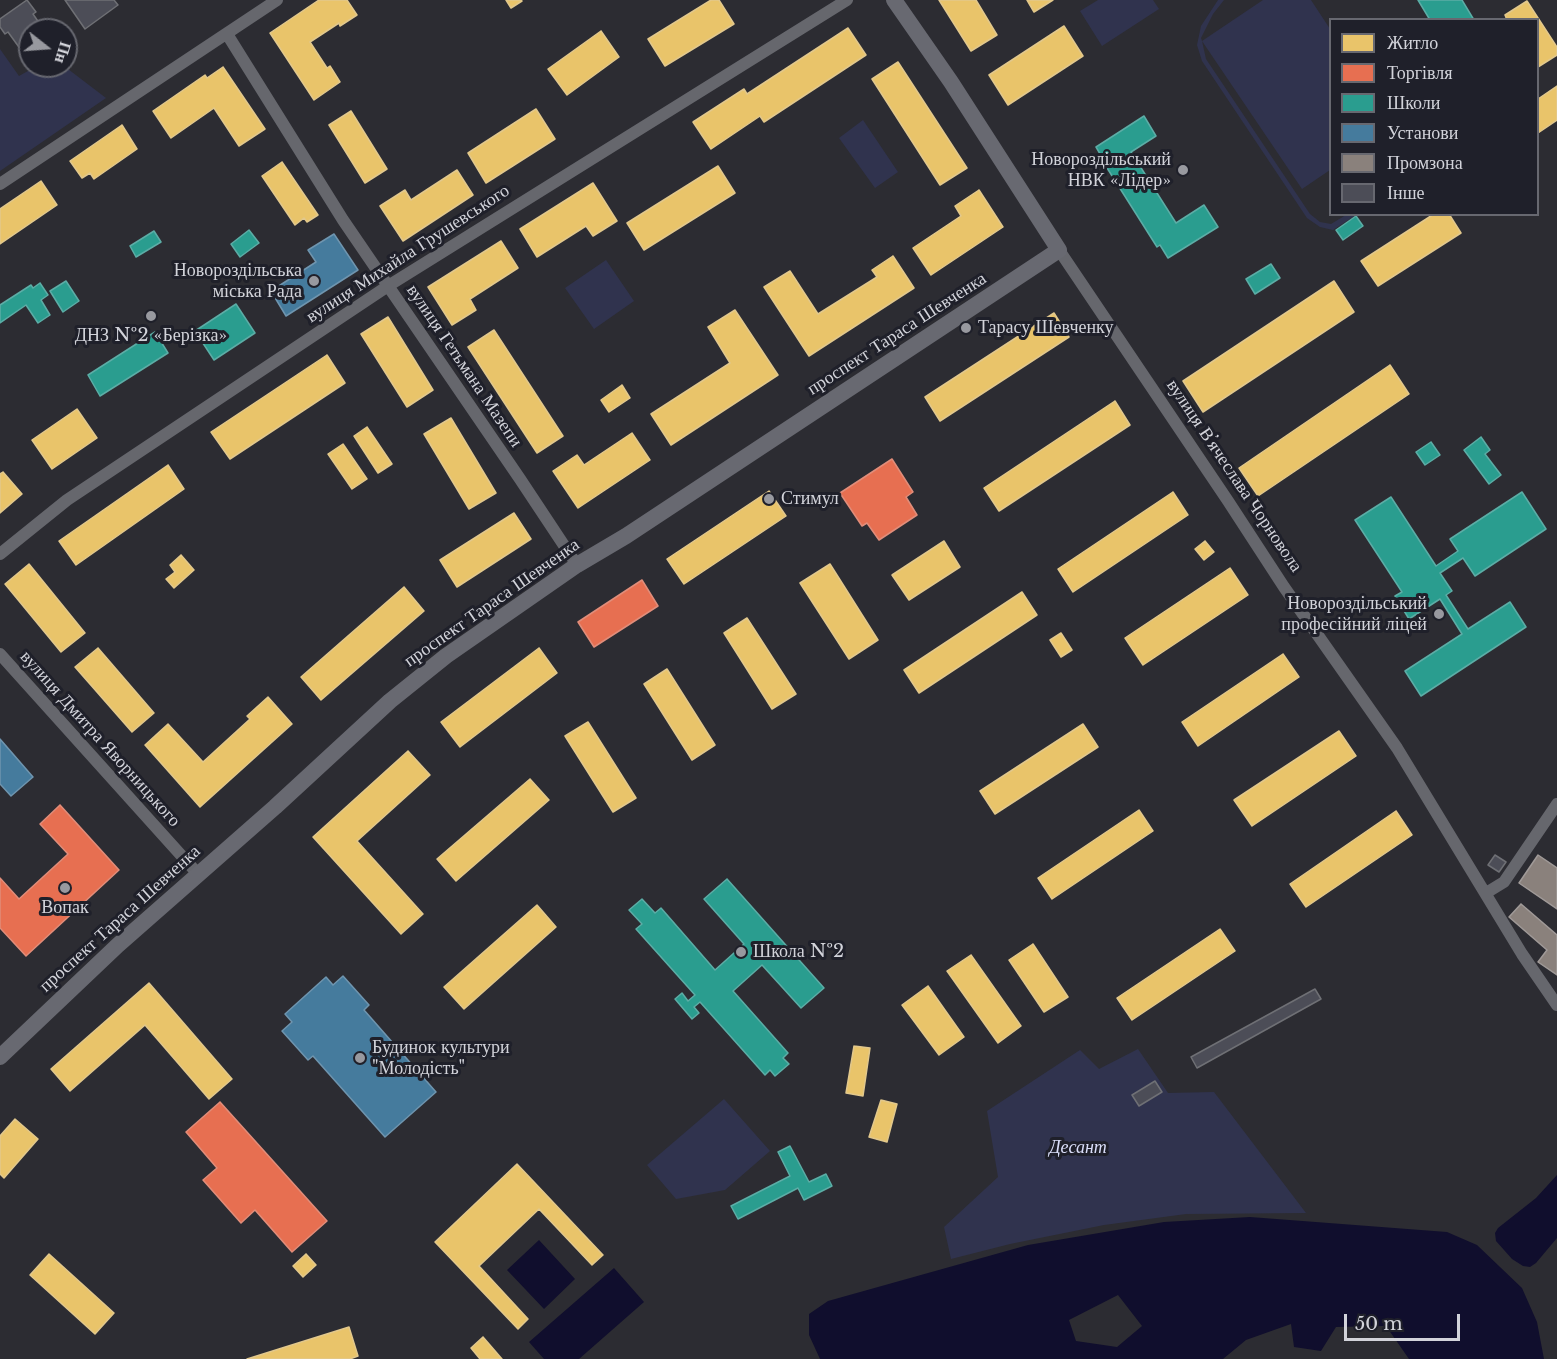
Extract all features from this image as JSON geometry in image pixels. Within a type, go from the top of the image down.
[{"type":"street","points":[[0,184],[277,0]]},
{"type":"street","name":"вулиця Михайла Грушевського","points":[[0,554],[67,500],[388,286],[847,0]]},
{"type":"street","name":"вулиця Вʼячеслава Чорновола","points":[[894,0],[951,82],[1059,250],[1284,587],[1396,748],[1522,954],[1557,1005]]},
{"type":"street","name":"вулиця Гетьмана Мазепи","points":[[227,34],[343,220],[577,565]]},
{"type":"street","name":"проспект Тараса Шевченка","points":[[0,1057],[118,945],[275,807],[390,701],[446,656],[577,565],[626,536],[1059,250]]},
{"type":"street","name":"вулиця Дмитра Яворницького","points":[[0,654],[198,874]]},
{"type":"street","points":[[1486,893],[1504,882],[1557,804]]},
{"type":"green space","points":[[1098,0],[1153,0],[1159,9],[1102,46],[1080,11]]},
{"type":"green space","points":[[1218,0],[1224,0],[1213,14],[1201,38],[1206,59],[1310,214],[1320,222],[1331,224],[1344,216],[1354,216],[1333,230],[1320,227],[1307,218],[1202,61],[1197,45],[1201,26]]},
{"type":"green space","points":[[1263,0],[1311,0],[1329,27],[1329,171],[1302,189],[1202,41]]},
{"type":"green space","points":[[0,49],[18,75],[18,78],[78,77],[106,98],[0,171]]},
{"type":"green space","points":[[863,120],[898,172],[875,188],[839,138]]},
{"type":"green space","points":[[606,260],[634,301],[594,329],[565,288]]},
{"type":"green space","name":"Десант","points":[[1138,1049],[1168,1093],[1214,1092],[1306,1213],[1186,1214],[1104,1225],[1010,1244],[951,1259],[944,1227],[998,1177],[987,1111],[1080,1050],[1099,1069]]},
{"type":"green space","points":[[724,1099],[770,1151],[725,1190],[676,1199],[647,1165]]},
{"type":"shaded area","points":[[1557,1175],[1557,1238],[1536,1263],[1530,1267],[1523,1266],[1512,1259],[1496,1241],[1495,1233],[1498,1228],[1536,1198]]},
{"type":"shaded area","points":[[1250,1217],[1447,1232],[1477,1245],[1522,1288],[1537,1322],[1544,1359],[1409,1359],[1386,1326],[1336,1327],[1321,1351],[1294,1347],[1291,1324],[1246,1340],[1223,1359],[820,1359],[809,1335],[809,1314],[828,1301],[1028,1245],[1164,1222]],"holes":[[[1118,1295],[1142,1326],[1117,1347],[1076,1341],[1069,1320]]]},
{"type":"shaded area","points":[[539,1240],[575,1279],[544,1309],[507,1270]]},
{"type":"shaded area","points":[[614,1268],[644,1302],[579,1359],[544,1359],[529,1342]]},
{"type":"building: Житло","points":[[319,0],[347,0],[357,15],[340,26],[339,23],[310,42],[327,68],[330,66],[340,82],[314,100],[270,33]]},
{"type":"building: Житло","points":[[506,0],[521,0],[522,1],[511,8]]},
{"type":"building: Житло","points":[[711,0],[719,0],[734,24],[665,66],[648,39]]},
{"type":"building: Житло","points":[[939,0],[976,0],[997,35],[971,51]]},
{"type":"building: Житло","points":[[1027,0],[1053,0],[1034,12]]},
{"type":"building: Житло","points":[[1527,1],[1538,18],[1506,18],[1505,15]]},
{"type":"building: Житло","points":[[1539,19],[1557,47],[1557,55],[1539,66]]},
{"type":"building: Житло","points":[[1064,26],[1083,56],[1008,105],[989,75]]},
{"type":"building: Житло","points":[[848,28],[866,55],[764,122],[760,116],[711,149],[693,122],[744,89],[747,94]]},
{"type":"building: Житло","points":[[601,31],[619,57],[567,95],[548,69]]},
{"type":"building: Житло","points":[[898,62],[967,168],[940,185],[872,79]]},
{"type":"building: Житло","points":[[223,67],[265,129],[239,146],[214,108],[171,138],[153,111],[205,75],[207,78]]},
{"type":"building: Житло","points":[[1557,86],[1557,120],[1539,132],[1539,98]]},
{"type":"building: Житло","points":[[536,109],[555,139],[486,183],[468,153]]},
{"type":"building: Житло","points":[[351,111],[387,169],[365,183],[329,125]]},
{"type":"building: Житло","points":[[122,125],[137,149],[94,179],[90,173],[82,178],[70,161]]},
{"type":"building: Житло","points":[[282,162],[318,215],[307,222],[304,218],[295,225],[262,176]]},
{"type":"building: Житло","points":[[718,166],[735,193],[644,250],[627,223]]},
{"type":"building: Житло","points":[[457,170],[473,195],[403,241],[380,206],[405,190],[411,200]]},
{"type":"building: Житло","points":[[41,181],[57,205],[0,244],[0,209]]},
{"type":"building: Житло","points":[[593,183],[617,221],[593,236],[586,226],[537,257],[520,229]]},
{"type":"building: Житло","points":[[979,190],[1003,227],[931,275],[913,248],[961,216],[955,206]]},
{"type":"building: Житло","points":[[1431,216],[1450,216],[1461,233],[1378,286],[1361,261]]},
{"type":"building: Житло","points":[[501,241],[518,268],[470,299],[476,310],[452,325],[428,287]]},
{"type":"building: Житло","points":[[893,256],[914,288],[809,356],[764,287],[790,271],[818,314],[877,277],[872,270]]},
{"type":"building: Житло","points":[[1334,281],[1354,312],[1203,412],[1183,381]]},
{"type":"building: Житло","points":[[735,310],[778,375],[671,445],[651,414],[730,363],[708,327]]},
{"type":"building: Житло","points":[[1054,313],[1069,337],[940,421],[925,397]]},
{"type":"building: Житло","points":[[388,317],[433,390],[407,407],[361,334]]},
{"type":"building: Житло","points":[[494,330],[563,436],[537,453],[468,347]]},
{"type":"building: Житло","points":[[327,355],[345,383],[230,459],[211,432]]},
{"type":"building: Житло","points":[[1390,365],[1409,394],[1258,496],[1239,468]]},
{"type":"building: Житло","points":[[622,385],[630,398],[609,412],[601,400]]},
{"type":"building: Житло","points":[[1115,401],[1130,425],[999,511],[984,488]]},
{"type":"building: Житло","points":[[77,409],[97,438],[52,469],[32,440]]},
{"type":"building: Житло","points":[[451,418],[496,493],[469,509],[424,434]]},
{"type":"building: Житло","points":[[367,427],[392,464],[378,473],[354,436]]},
{"type":"building: Житло","points":[[632,433],[650,460],[578,508],[553,471],[577,455],[584,465]]},
{"type":"building: Житло","points":[[343,444],[367,479],[352,489],[328,454]]},
{"type":"building: Житло","points":[[168,465],[184,489],[76,565],[59,541]]},
{"type":"building: Житло","points":[[3,472],[22,494],[0,513],[0,474]]},
{"type":"building: Житло","points":[[769,491],[786,516],[684,584],[667,559]]},
{"type":"building: Житло","points":[[1173,492],[1188,515],[1073,592],[1058,569]]},
{"type":"building: Житло","points":[[514,513],[531,539],[457,587],[440,560]]},
{"type":"building: Житло","points":[[944,541],[960,567],[909,600],[892,575]]},
{"type":"building: Житло","points":[[1205,541],[1214,552],[1204,560],[1195,549]]},
{"type":"building: Житло","points":[[181,555],[194,570],[174,588],[166,579],[175,572],[170,565]]},
{"type":"building: Житло","points":[[29,564],[85,633],[61,652],[5,584]]},
{"type":"building: Житло","points":[[830,564],[878,640],[849,659],[800,583]]},
{"type":"building: Житло","points":[[1230,568],[1248,595],[1143,665],[1125,638]]},
{"type":"building: Житло","points":[[404,587],[424,611],[321,700],[301,677]]},
{"type":"building: Житло","points":[[1022,592],[1037,615],[919,693],[904,670]]},
{"type":"building: Житло","points":[[747,618],[796,694],[772,709],[724,633]]},
{"type":"building: Житло","points":[[1061,633],[1072,650],[1061,657],[1050,640]]},
{"type":"building: Житло","points":[[98,648],[154,713],[132,732],[75,667]]},
{"type":"building: Житло","points":[[539,648],[557,673],[460,747],[441,722]]},
{"type":"building: Житло","points":[[1283,654],[1299,677],[1198,746],[1182,722]]},
{"type":"building: Житло","points":[[667,669],[715,745],[692,760],[644,684]]},
{"type":"building: Житло","points":[[268,697],[292,724],[200,807],[145,745],[168,724],[203,762],[250,719],[247,716]]},
{"type":"building: Житло","points":[[588,722],[636,798],[613,812],[565,736]]},
{"type":"building: Житло","points":[[1083,724],[1098,747],[995,814],[980,791]]},
{"type":"building: Житло","points":[[1339,731],[1356,756],[1252,826],[1234,800]]},
{"type":"building: Житло","points":[[408,751],[430,775],[357,841],[423,914],[401,934],[313,837]]},
{"type":"building: Житло","points":[[530,779],[549,800],[456,881],[437,859]]},
{"type":"building: Житло","points":[[1139,810],[1153,831],[1052,899],[1038,878]]},
{"type":"building: Житло","points":[[1396,811],[1412,835],[1306,907],[1290,884]]},
{"type":"building: Житло","points":[[537,905],[556,927],[464,1009],[444,987]]},
{"type":"building: Житло","points":[[1220,929],[1235,951],[1132,1020],[1117,998]]},
{"type":"building: Житло","points":[[1033,944],[1068,997],[1044,1012],[1009,960]]},
{"type":"building: Житло","points":[[971,955],[1021,1026],[998,1043],[947,971]]},
{"type":"building: Житло","points":[[149,983],[232,1079],[209,1099],[145,1025],[70,1091],[51,1069]]},
{"type":"building: Житло","points":[[928,986],[964,1037],[939,1055],[902,1005]]},
{"type":"building: Житло","points":[[854,1046],[870,1048],[863,1096],[846,1093]]},
{"type":"building: Житло","points":[[881,1100],[897,1104],[887,1142],[869,1137]]},
{"type":"building: Житло","points":[[15,1119],[38,1139],[4,1178],[0,1174],[0,1136]]},
{"type":"building: Житло","points":[[517,1164],[603,1255],[592,1265],[539,1209],[479,1266],[528,1319],[518,1329],[435,1242]]},
{"type":"building: Житло","points":[[49,1254],[114,1313],[95,1334],[30,1275]]},
{"type":"building: Житло","points":[[306,1254],[316,1265],[303,1277],[293,1266]]},
{"type":"building: Житло","points":[[349,1327],[358,1356],[350,1359],[247,1359]]},
{"type":"building: Житло","points":[[483,1337],[502,1359],[480,1359],[471,1348]]},
{"type":"building: Торгівля","points":[[892,459],[913,492],[906,497],[917,515],[879,540],[867,523],[862,526],[840,493]]},
{"type":"building: Торгівля","points":[[642,580],[658,606],[594,647],[578,622]]},
{"type":"building: Торгівля","name":"Вопак","points":[[60,805],[119,870],[26,956],[0,928],[0,878],[19,899],[68,854],[40,824]]},
{"type":"building: Торгівля","points":[[220,1102],[327,1221],[292,1252],[255,1210],[241,1223],[203,1180],[217,1168],[186,1132]]},
{"type":"building: Школи","points":[[1418,0],[1462,0],[1473,18],[1429,18]]},
{"type":"building: Школи","points":[[1144,116],[1156,136],[1131,152],[1176,223],[1204,205],[1218,227],[1168,258],[1160,245],[1157,247],[1096,147]]},
{"type":"building: Школи","points":[[1356,216],[1363,226],[1343,240],[1336,230]]},
{"type":"building: Школи","points":[[249,230],[259,243],[240,257],[231,244]]},
{"type":"building: Школи","points":[[154,231],[161,242],[136,257],[130,246]]},
{"type":"building: Школи","points":[[1271,264],[1280,278],[1255,294],[1246,279]]},
{"type":"building: Школи","points":[[66,281],[79,301],[63,312],[50,291]]},
{"type":"building: Школи","points":[[40,283],[48,295],[41,300],[50,315],[38,323],[26,305],[0,323],[0,305],[31,285],[33,288]]},
{"type":"building: Школи","points":[[236,304],[255,333],[214,360],[195,331]]},
{"type":"building: Школи","points":[[155,332],[168,353],[100,396],[88,375]]},
{"type":"building: Школи","points":[[1481,437],[1490,450],[1485,454],[1501,475],[1489,484],[1464,450]]},
{"type":"building: Школи","points":[[1431,442],[1440,455],[1425,465],[1416,452]]},
{"type":"building: Школи","points":[[1522,492],[1546,529],[1475,576],[1463,558],[1440,573],[1452,591],[1446,595],[1468,629],[1510,602],[1526,627],[1421,696],[1405,671],[1462,634],[1440,599],[1409,619],[1395,596],[1402,592],[1355,520],[1391,497],[1436,566],[1458,551],[1450,539]]},
{"type":"building: Школи","points":[[727,879],[824,988],[801,1008],[762,965],[733,991],[788,1053],[783,1058],[789,1064],[775,1076],[770,1070],[765,1075],[700,1002],[694,1007],[699,1013],[692,1019],[675,999],[682,993],[688,1001],[695,995],[636,929],[642,924],[629,910],[642,899],[655,913],[661,908],[715,970],[744,944],[704,899]]},
{"type":"building: Школи","points":[[790,1146],[809,1182],[826,1174],[832,1186],[804,1200],[798,1188],[738,1219],[731,1206],[790,1176],[778,1152]]},
{"type":"building: Установи","name":"Новороздільська міська Рада","points":[[334,234],[358,270],[286,316],[271,291],[316,262],[308,250]]},
{"type":"building: Установи","points":[[0,739],[33,777],[11,796],[0,784]]},
{"type":"building: Установи","name":"Будинок культури \"Молодість\"","points":[[343,976],[369,1005],[364,1010],[436,1092],[385,1137],[313,1056],[308,1060],[282,1031],[292,1022],[285,1014],[326,977],[333,985]]},
{"type":"building: Промзона","points":[[1538,855],[1557,868],[1557,909],[1519,883]]},
{"type":"building: Промзона","points":[[1521,904],[1557,935],[1557,975],[1538,962],[1547,950],[1509,917]]},
{"type":"building: Інше","points":[[27,0],[36,12],[33,14],[36,18],[18,18],[18,46],[8,32],[5,34],[0,27],[0,19]]},
{"type":"building: Інше","points":[[65,0],[114,0],[118,5],[85,29]]},
{"type":"building: Інше","points":[[1495,855],[1506,862],[1499,872],[1488,865]]},
{"type":"building: Інше","points":[[1315,989],[1321,999],[1197,1068],[1191,1057]]},
{"type":"building: Інше","points":[[1155,1081],[1162,1092],[1139,1106],[1132,1095]]},
{"type":"place","name":"Новороздільський НВК «Лідер»","points":[[1183,170]]},
{"type":"place","name":"Новороздільська міська Рада","points":[[314,281]]},
{"type":"place","name":"ДНЗ №2 «Берізка»","points":[[151,316]]},
{"type":"place","name":"Тарасу Шевченку","points":[[966,328]]},
{"type":"place","name":"Стимул","points":[[769,499]]},
{"type":"place","name":"Новороздільський професійний ліцей","points":[[1439,614]]},
{"type":"place","name":"Вопак","points":[[65,888]]},
{"type":"place","name":"Школа №2","points":[[741,952]]},
{"type":"place","name":"Будинок культури \"Молодість\"","points":[[360,1058]]}]
